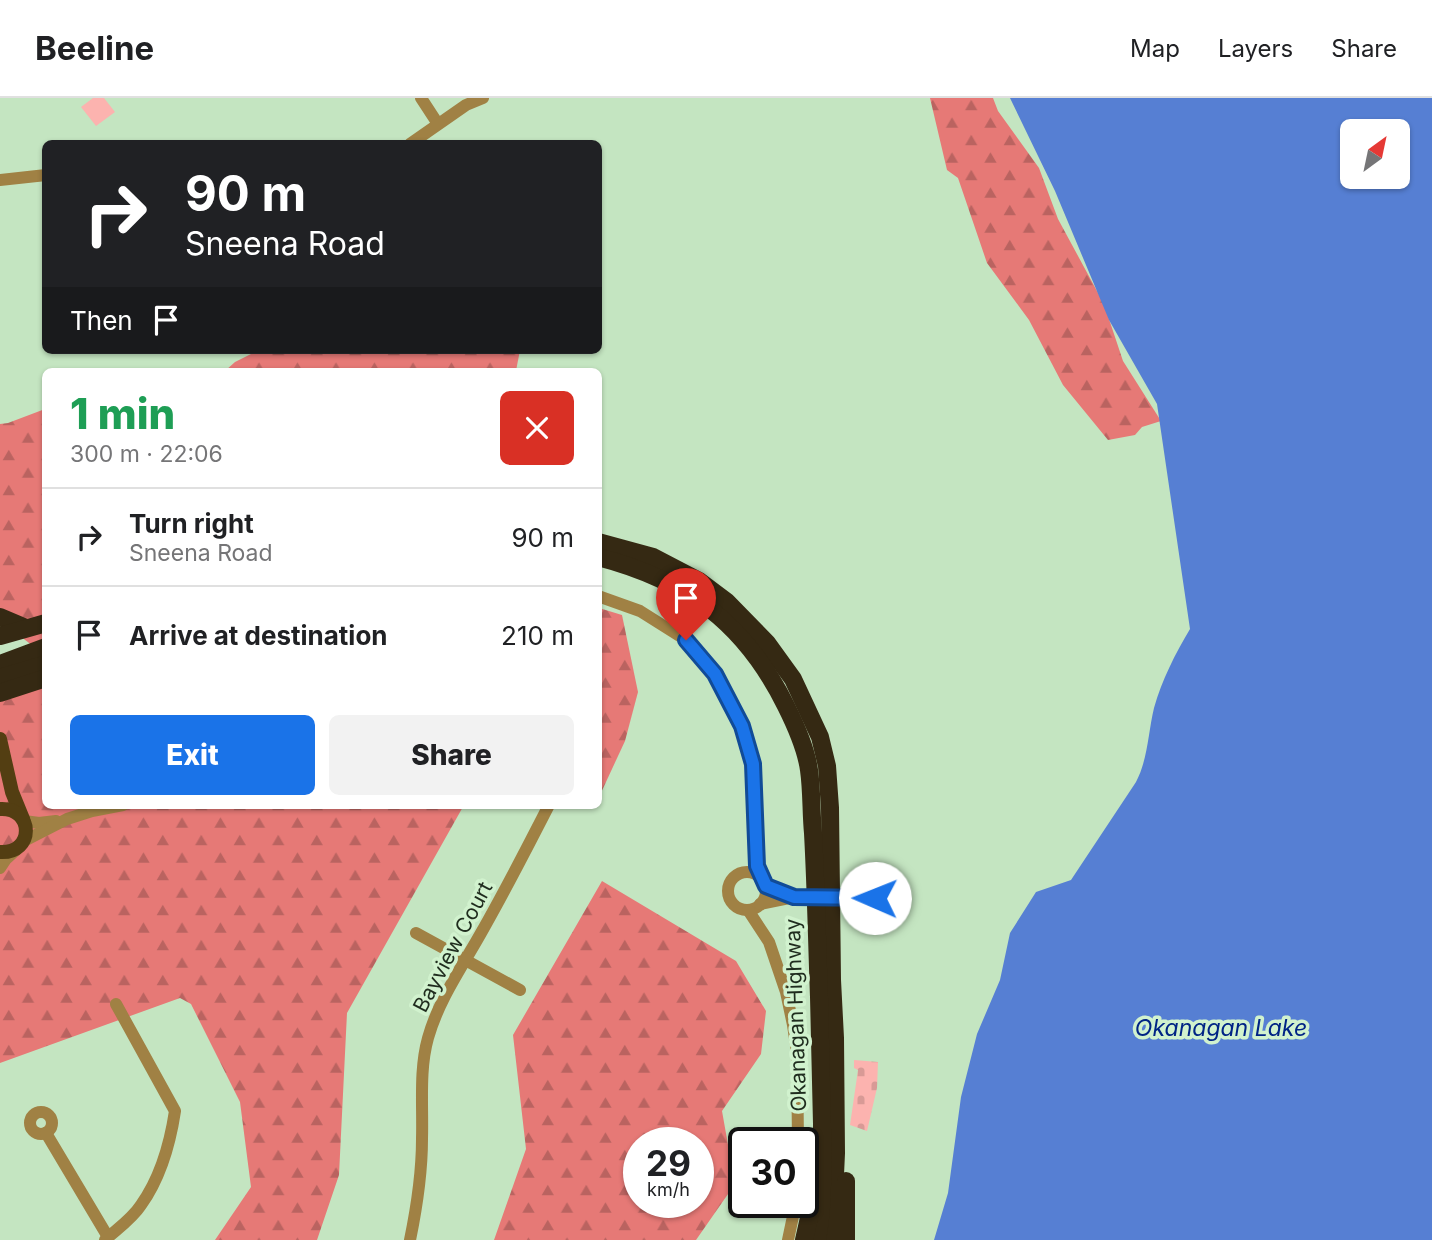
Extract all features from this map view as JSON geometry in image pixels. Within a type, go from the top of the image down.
[{"type":"highway","name":"Okanagan Highway","points":[[602,543],[653,557],[699,581],[727,602],[767,643],[793,679],[820,737],[827,766],[830,808],[823,887]]},
{"type":"highway","name":"Okanagan Highway","points":[[602,558],[654,575],[707,605],[739,633],[773,679],[804,747],[823,887],[828,1036],[836,1153],[832,1240]]},
{"type":"highway","points":[[0,617],[26,628]]},
{"type":"highway","points":[[0,636],[42,624]]},
{"type":"highway","points":[[0,664],[42,648]]},
{"type":"highway","points":[[0,678],[42,665]]},
{"type":"highway","points":[[0,693],[42,679]]},
{"type":"highway","name":"Okanagan Highway","points":[[817,1240],[828,1036]]},
{"type":"highway","points":[[804,1240],[811,1207],[828,1036]]},
{"type":"highway","points":[[828,1036],[845,1162],[846,1240]]},
{"type":"main road","points":[[0,739],[12,792],[27,831],[20,845],[10,852],[0,852]]},
{"type":"main road","points":[[0,809],[12,810],[24,820]]},
{"type":"street","points":[[421,98],[438,124]]},
{"type":"street","points":[[416,140],[466,106],[483,98]]},
{"type":"street","points":[[0,180],[42,175]]},
{"type":"street","points":[[602,597],[640,611],[686,640],[715,674],[742,726],[753,764],[757,866],[764,883],[764,899],[754,907]]},
{"type":"street","points":[[24,820],[39,823],[67,819],[102,809]]},
{"type":"street","name":"Bayview Court","points":[[410,1240],[419,1192],[422,1079],[428,1039],[442,1002],[547,809]]},
{"type":"street","points":[[0,867],[20,845],[67,819]]},
{"type":"street","points":[[743,872],[756,835]]},
{"type":"street","points":[[794,897],[764,883],[750,872],[736,876],[728,889],[729,897],[740,908],[794,897],[875,898],[890,896],[896,890]]},
{"type":"street","points":[[754,907],[786,992],[793,1025],[797,1052],[798,1127]]},
{"type":"street","points":[[416,933],[520,990]]},
{"type":"street","points":[[46,1133],[106,1238],[141,1206],[168,1150],[175,1111],[116,1004]]},
{"type":"street","points":[[788,1240],[793,1218]]},
{"type":"green space","points":[[93,98],[104,98],[115,112],[96,126],[81,107]]},
{"type":"green space","points":[[930,98],[993,98],[998,111],[1039,168],[1058,219],[1104,304],[1123,361],[1161,421],[1142,427],[1135,435],[1108,440],[1063,385],[1029,320],[987,263],[958,178],[947,170]]},
{"type":"green space","points":[[251,354],[519,354],[517,368],[228,368]]},
{"type":"green space","points":[[42,410],[42,653],[0,621],[0,424]]},
{"type":"green space","points":[[602,609],[622,615],[638,692],[625,741],[602,791]]},
{"type":"green space","points":[[42,673],[42,809],[462,809],[347,1013],[339,1175],[317,1240],[215,1240],[251,1187],[240,1102],[191,1004],[180,998],[0,1063],[0,682]]},
{"type":"green space","points":[[602,881],[736,961],[766,1011],[761,1054],[722,1111],[728,1145],[728,1194],[714,1214],[714,1127],[623,1127],[623,1218],[711,1218],[696,1240],[494,1240],[526,1149],[513,1035]]},
{"type":"green space","points":[[854,1060],[878,1062],[877,1088],[867,1131],[850,1125],[858,1070],[854,1068]]},
{"type":"water","name":"Okanagan Lake","points":[[1010,98],[1432,98],[1432,1240],[934,1240],[948,1193],[961,1097],[977,1034],[1000,980],[1010,933],[1036,892],[1071,880],[1136,782],[1145,755],[1157,698],[1169,667],[1190,629],[1157,404],[1109,320],[1055,191]]},
{"type":"route","points":[[686,640],[715,674],[742,726],[753,764],[757,866],[766,886],[794,897],[875,898]]}]
